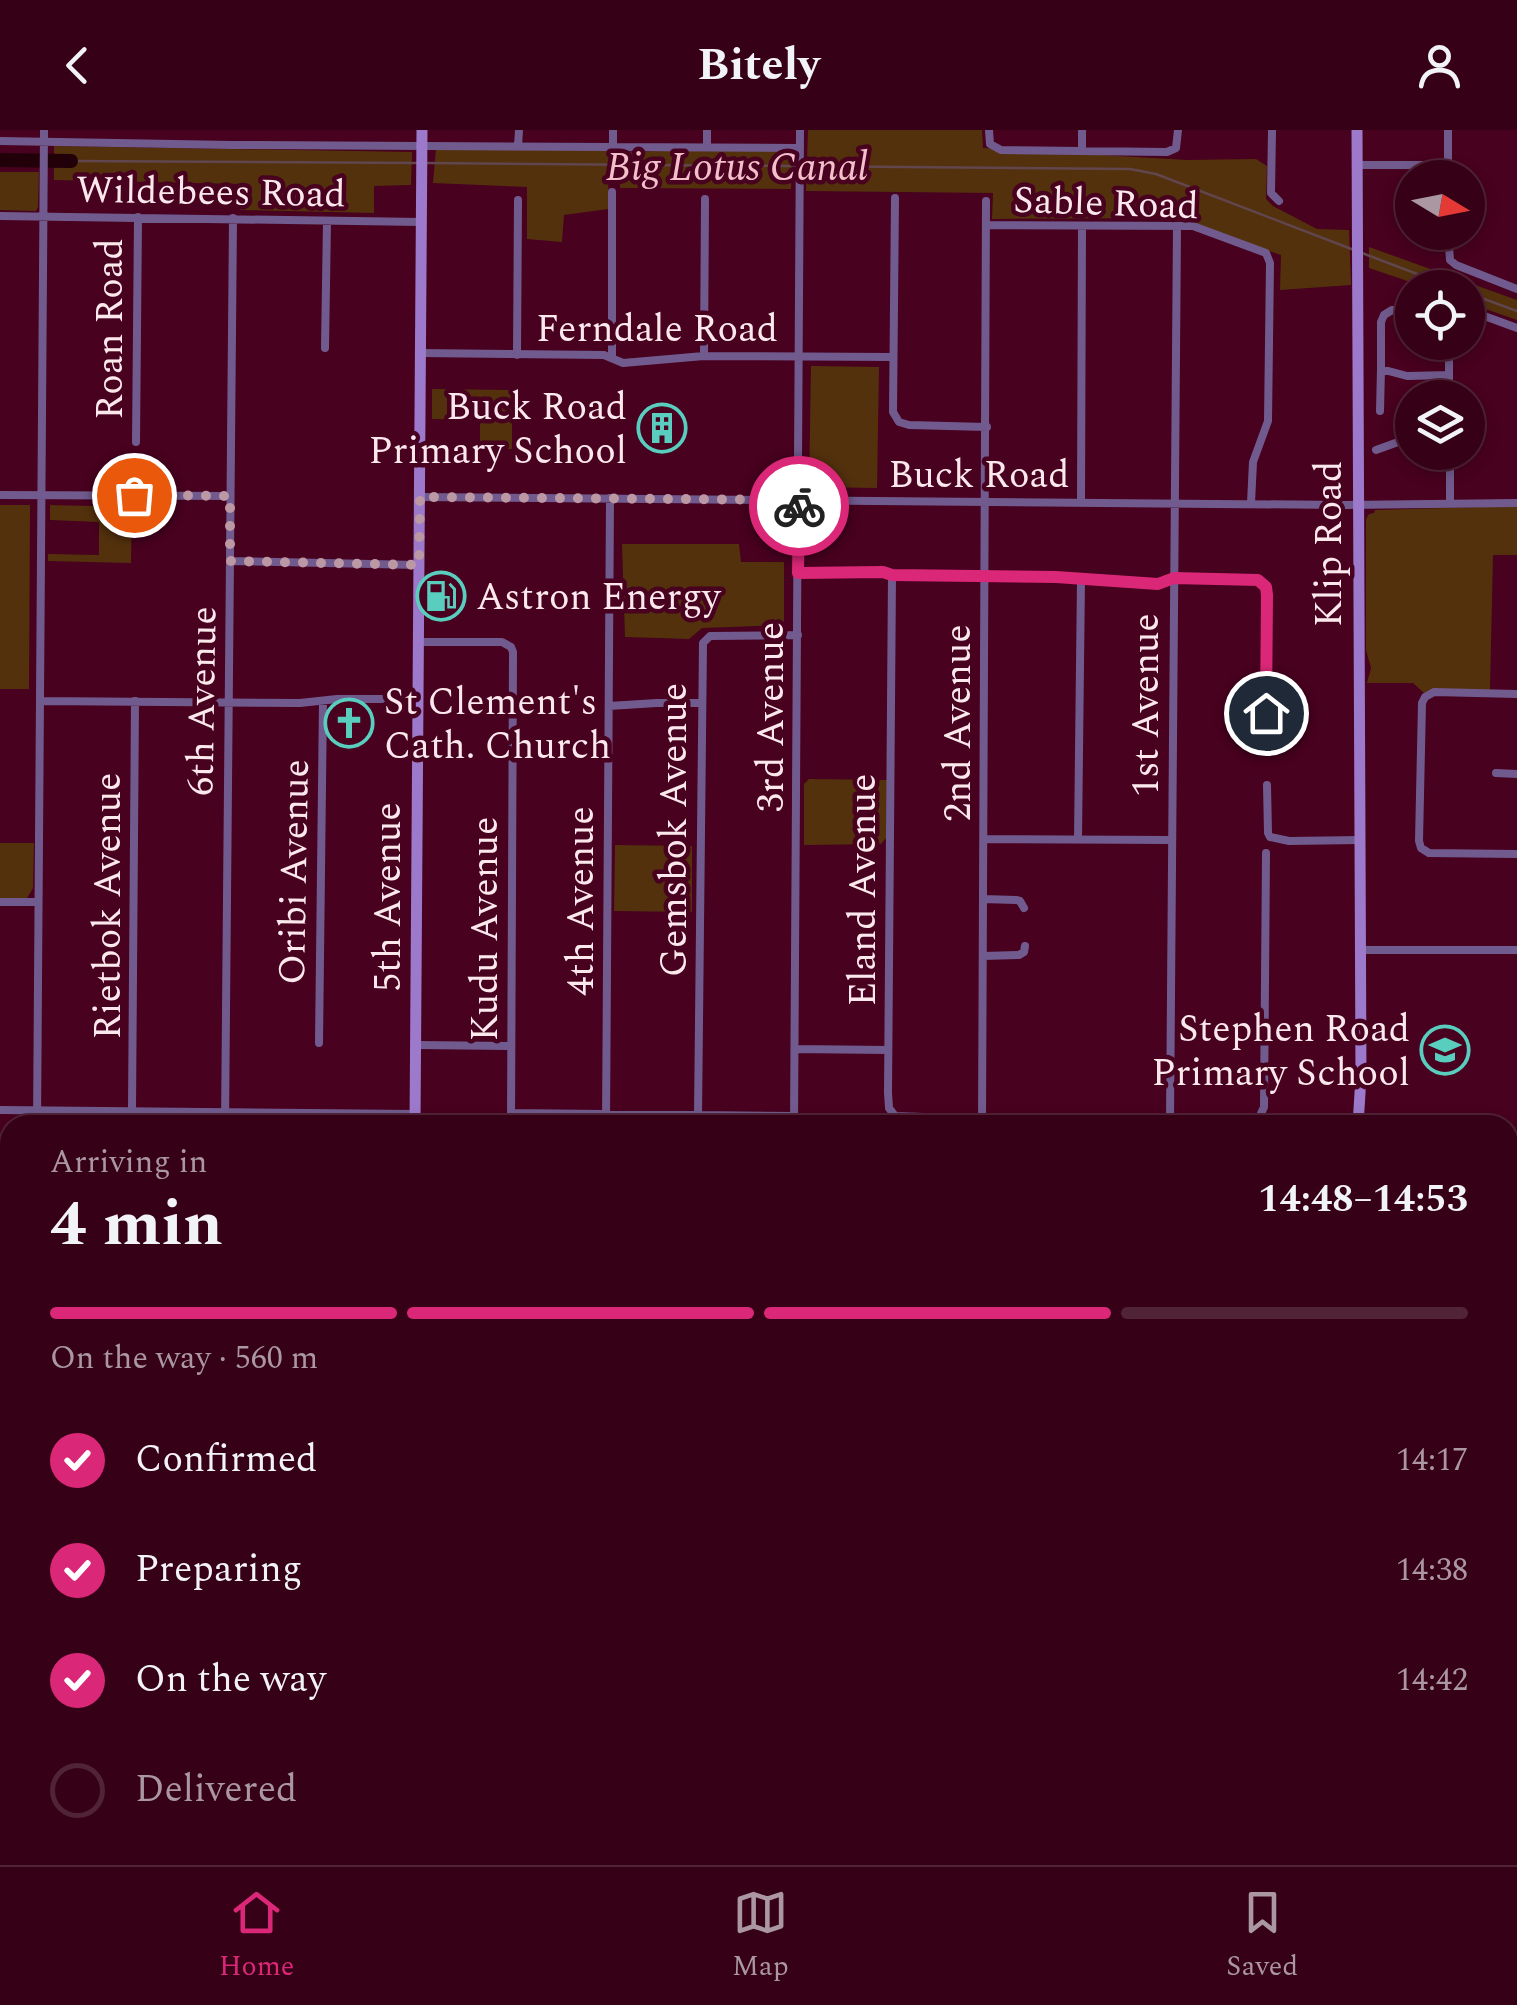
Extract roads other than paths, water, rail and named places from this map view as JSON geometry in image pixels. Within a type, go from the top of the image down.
[{"type":"street","points":[[37,1115],[44,130]]},
{"type":"street","points":[[138,130],[138,142]]},
{"type":"street","points":[[233,130],[233,145]]},
{"type":"street","points":[[326,130],[326,145]]},
{"type":"street","name":"5th Avenue","points":[[415,1115],[422,130]]},
{"type":"street","points":[[518,130],[518,146]]},
{"type":"street","points":[[613,130],[613,146]]},
{"type":"street","points":[[706,147],[707,130]]},
{"type":"street","name":"3rd Avenue","points":[[794,1115],[800,130]]},
{"type":"street","points":[[989,130],[992,147],[1001,150],[1167,152],[1176,148],[1178,130]]},
{"type":"street","points":[[1082,130],[1082,151]]},
{"type":"street","points":[[1272,130],[1271,193],[1279,200]]},
{"type":"street","name":"Klip Road","points":[[1357,130],[1359,1115]]},
{"type":"street","points":[[1448,130],[1448,160]]},
{"type":"street","points":[[0,141],[326,145],[422,152],[518,146],[800,148]]},
{"type":"street","points":[[1357,166],[1395,165]]},
{"type":"street","points":[[612,192],[612,357]]},
{"type":"street","points":[[895,198],[893,412],[899,422],[919,426],[987,427]]},
{"type":"street","points":[[704,356],[705,199]]},
{"type":"street","points":[[517,355],[518,200]]},
{"type":"street","name":"2nd Avenue","points":[[982,1115],[986,201]]},
{"type":"street","name":"Wildebees Road","points":[[0,216],[421,222]]},
{"type":"street","name":"Roan Road","points":[[136,442],[138,217]]},
{"type":"street","name":"6th Avenue","points":[[225,1115],[233,218]]},
{"type":"street","points":[[325,348],[327,221]]},
{"type":"street","name":"Sable Road","points":[[986,224],[1203,229],[1269,257],[1268,421],[1253,462],[1251,503]]},
{"type":"street","points":[[1081,502],[1082,226]]},
{"type":"street","name":"1st Avenue","points":[[1170,1115],[1177,226]]},
{"type":"street","points":[[1449,250],[1450,260],[1456,265],[1517,289]]},
{"type":"street","points":[[1380,411],[1381,322],[1387,311],[1395,310]]},
{"type":"street","points":[[1485,316],[1517,328]]},
{"type":"street","name":"Ferndale Road","points":[[420,354],[612,357],[623,362],[704,356],[894,357]]},
{"type":"street","points":[[1449,360],[1449,380]]},
{"type":"street","points":[[1381,369],[1407,376],[1449,375]]},
{"type":"street","points":[[1376,450],[1395,443]]},
{"type":"street","points":[[1450,470],[1450,504]]},
{"type":"street","points":[[0,495],[230,496]]},
{"type":"street","name":"Buck Road","points":[[420,497],[1358,505],[1517,502]]},
{"type":"street","name":"4th Avenue","points":[[606,1115],[610,498]]},
{"type":"street","points":[[230,561],[419,565]]},
{"type":"street","points":[[798,573],[1081,578],[1158,584],[1174,578],[1261,581],[1266,587],[1266,713]]},
{"type":"street","name":"Eland Avenue","points":[[892,575],[888,1102],[894,1115]]},
{"type":"street","points":[[1078,840],[1081,578]]},
{"type":"street","name":"Gemsbok Avenue","points":[[698,1115],[703,643],[715,636],[798,635]]},
{"type":"street","name":"Kudu Avenue","points":[[418,642],[502,642],[511,646],[513,652],[510,1113]]},
{"type":"street","points":[[1517,694],[1434,692],[1425,697],[1419,840],[1424,851],[1432,854],[1517,854]]},
{"type":"street","points":[[40,701],[418,700]]},
{"type":"street","name":"Rietbok Avenue","points":[[132,1110],[136,701]]},
{"type":"street","name":"Oribi Avenue","points":[[319,1043],[322,701]]},
{"type":"street","points":[[609,706],[701,703]]},
{"type":"street","points":[[1496,773],[1517,774]]},
{"type":"street","points":[[1267,784],[1270,837],[1281,841],[1360,840]]},
{"type":"street","points":[[984,839],[1172,840]]},
{"type":"street","points":[[1262,1115],[1266,853]]},
{"type":"street","points":[[983,898],[1016,900],[1024,908]]},
{"type":"street","points":[[0,902],[38,902]]},
{"type":"street","points":[[984,956],[1019,955],[1025,946]]},
{"type":"street","points":[[1360,950],[1517,950]]},
{"type":"street","points":[[416,1044],[510,1046]]},
{"type":"street","points":[[795,1049],[888,1050]]},
{"type":"street","name":"Klip Road","points":[[1361,1077],[1365,1115]]},
{"type":"street","points":[[0,1110],[309,1115]]},
{"type":"street","points":[[510,1113],[537,1115]]},
{"type":"waterway","name":"Big Lotus Canal","points":[[0,160],[71,161]]},
{"type":"waterway","name":"Big Lotus Canal","points":[[71,161],[419,163]]},
{"type":"waterway","name":"Big Lotus Canal","points":[[427,163],[1130,169],[1156,174],[1354,250]]},
{"type":"waterway","name":"Big Lotus Canal","points":[[1362,253],[1407,270]]},
{"type":"waterway","name":"Big Lotus Canal","points":[[1485,299],[1517,311]]},
{"type":"place","name":"Buck Road Primary School","points":[[662,428]]},
{"type":"place","name":"Astron Energy","points":[[441,596]]},
{"type":"place","name":"St Clement's Cath. Church","points":[[349,723]]},
{"type":"place","name":"Stephen Road Primary School","points":[[1445,1050]]}]
